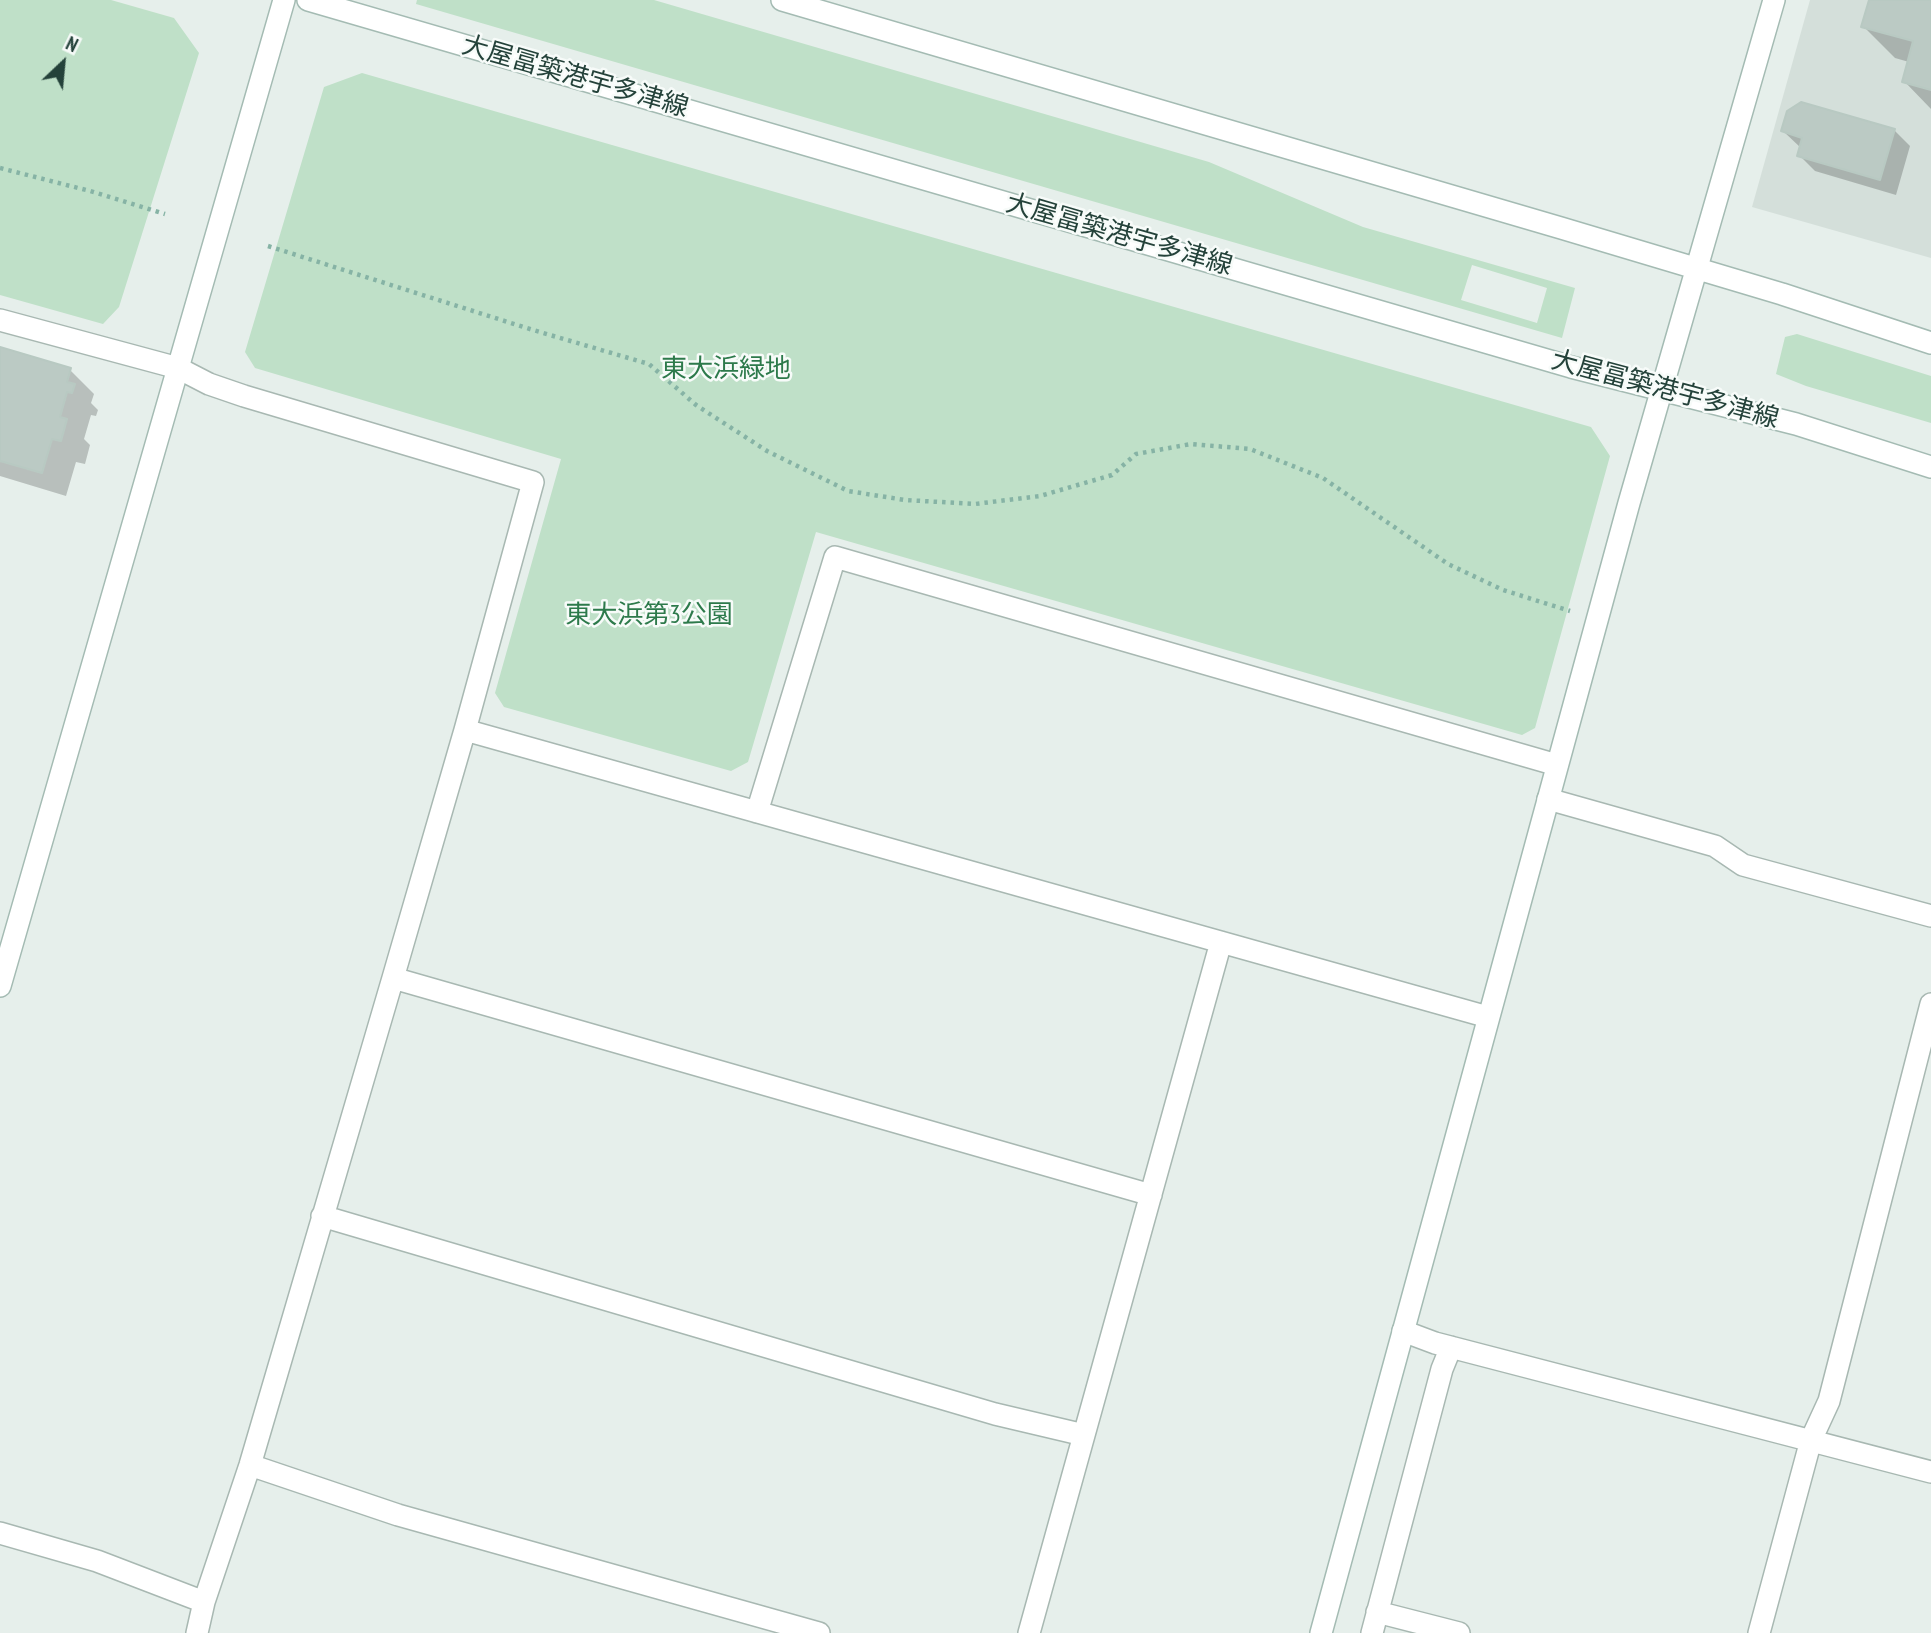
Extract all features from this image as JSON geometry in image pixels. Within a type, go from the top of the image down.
[{"type":"street","points":[[0,986],[284,0]]},
{"type":"street","name":"大屋冨築港宇多津線","points":[[308,0],[1571,367],[1796,424],[1931,467]]},
{"type":"street","points":[[782,0],[1782,294],[1931,343]]},
{"type":"street","points":[[1321,1633],[1557,765],[1774,0]]},
{"type":"street","points":[[0,320],[178,368],[209,384],[244,396],[533,482],[393,978],[250,1465],[204,1602],[197,1633]]},
{"type":"street","points":[[757,812],[835,557],[1557,765]]},
{"type":"street","points":[[465,730],[1488,1017]]},
{"type":"street","points":[[1548,799],[1715,846],[1743,864],[1931,916]]},
{"type":"street","points":[[1029,1633],[1222,942]]},
{"type":"street","points":[[393,978],[1151,1195]]},
{"type":"street","points":[[1759,1633],[1811,1440],[1829,1401],[1931,1004]]},
{"type":"street","points":[[322,1216],[995,1414],[1084,1435]]},
{"type":"street","points":[[1403,1332],[1451,1347],[1931,1472]]},
{"type":"street","points":[[1372,1633],[1442,1369],[1451,1347]]},
{"type":"street","points":[[250,1465],[397,1514],[819,1633]]},
{"type":"street","points":[[0,1533],[97,1561],[204,1602]]},
{"type":"street","points":[[1377,1612],[1459,1633]]},
{"type":"path","points":[[0,168],[165,214]]},
{"type":"path","points":[[268,246],[649,364],[696,405],[766,452],[848,491],[905,500],[975,505],[1040,496],[1112,475],[1136,453],[1191,444],[1250,449],[1324,478],[1448,564],[1503,590],[1571,611]]},
{"type":"shaded area","points":[[1810,0],[1931,0],[1931,258],[1752,207]]},
{"type":"green space","points":[[0,0],[111,0],[174,18],[199,53],[119,307],[103,324],[0,295]]},
{"type":"green space","points":[[417,0],[654,0],[1209,162],[1363,227],[1575,288],[1562,338],[416,4]],"holes":[[[1472,265],[1547,288],[1537,323],[1461,300]]]},
{"type":"green space","name":"東大浜緑地","points":[[362,73],[1591,427],[1610,456],[1535,728],[1522,735],[816,532],[748,762],[731,771],[504,707],[495,693],[561,459],[255,368],[245,352],[324,87]]},
{"type":"green space","points":[[1797,334],[1931,376],[1931,423],[1806,386],[1776,374],[1785,337]]},
{"type":"building","points":[[1869,0],[1931,0],[1931,90],[1902,82],[1913,41],[1861,27]]},
{"type":"building","points":[[1801,102],[1895,129],[1880,180],[1797,156],[1802,138],[1781,131],[1787,111]]},
{"type":"building","points":[[0,347],[71,368],[67,382],[75,384],[72,393],[67,392],[60,417],[67,419],[61,441],[52,439],[42,473],[0,461]]},
{"type":"park label","name":"東大浜第3公園","points":[[649,616]]}]
